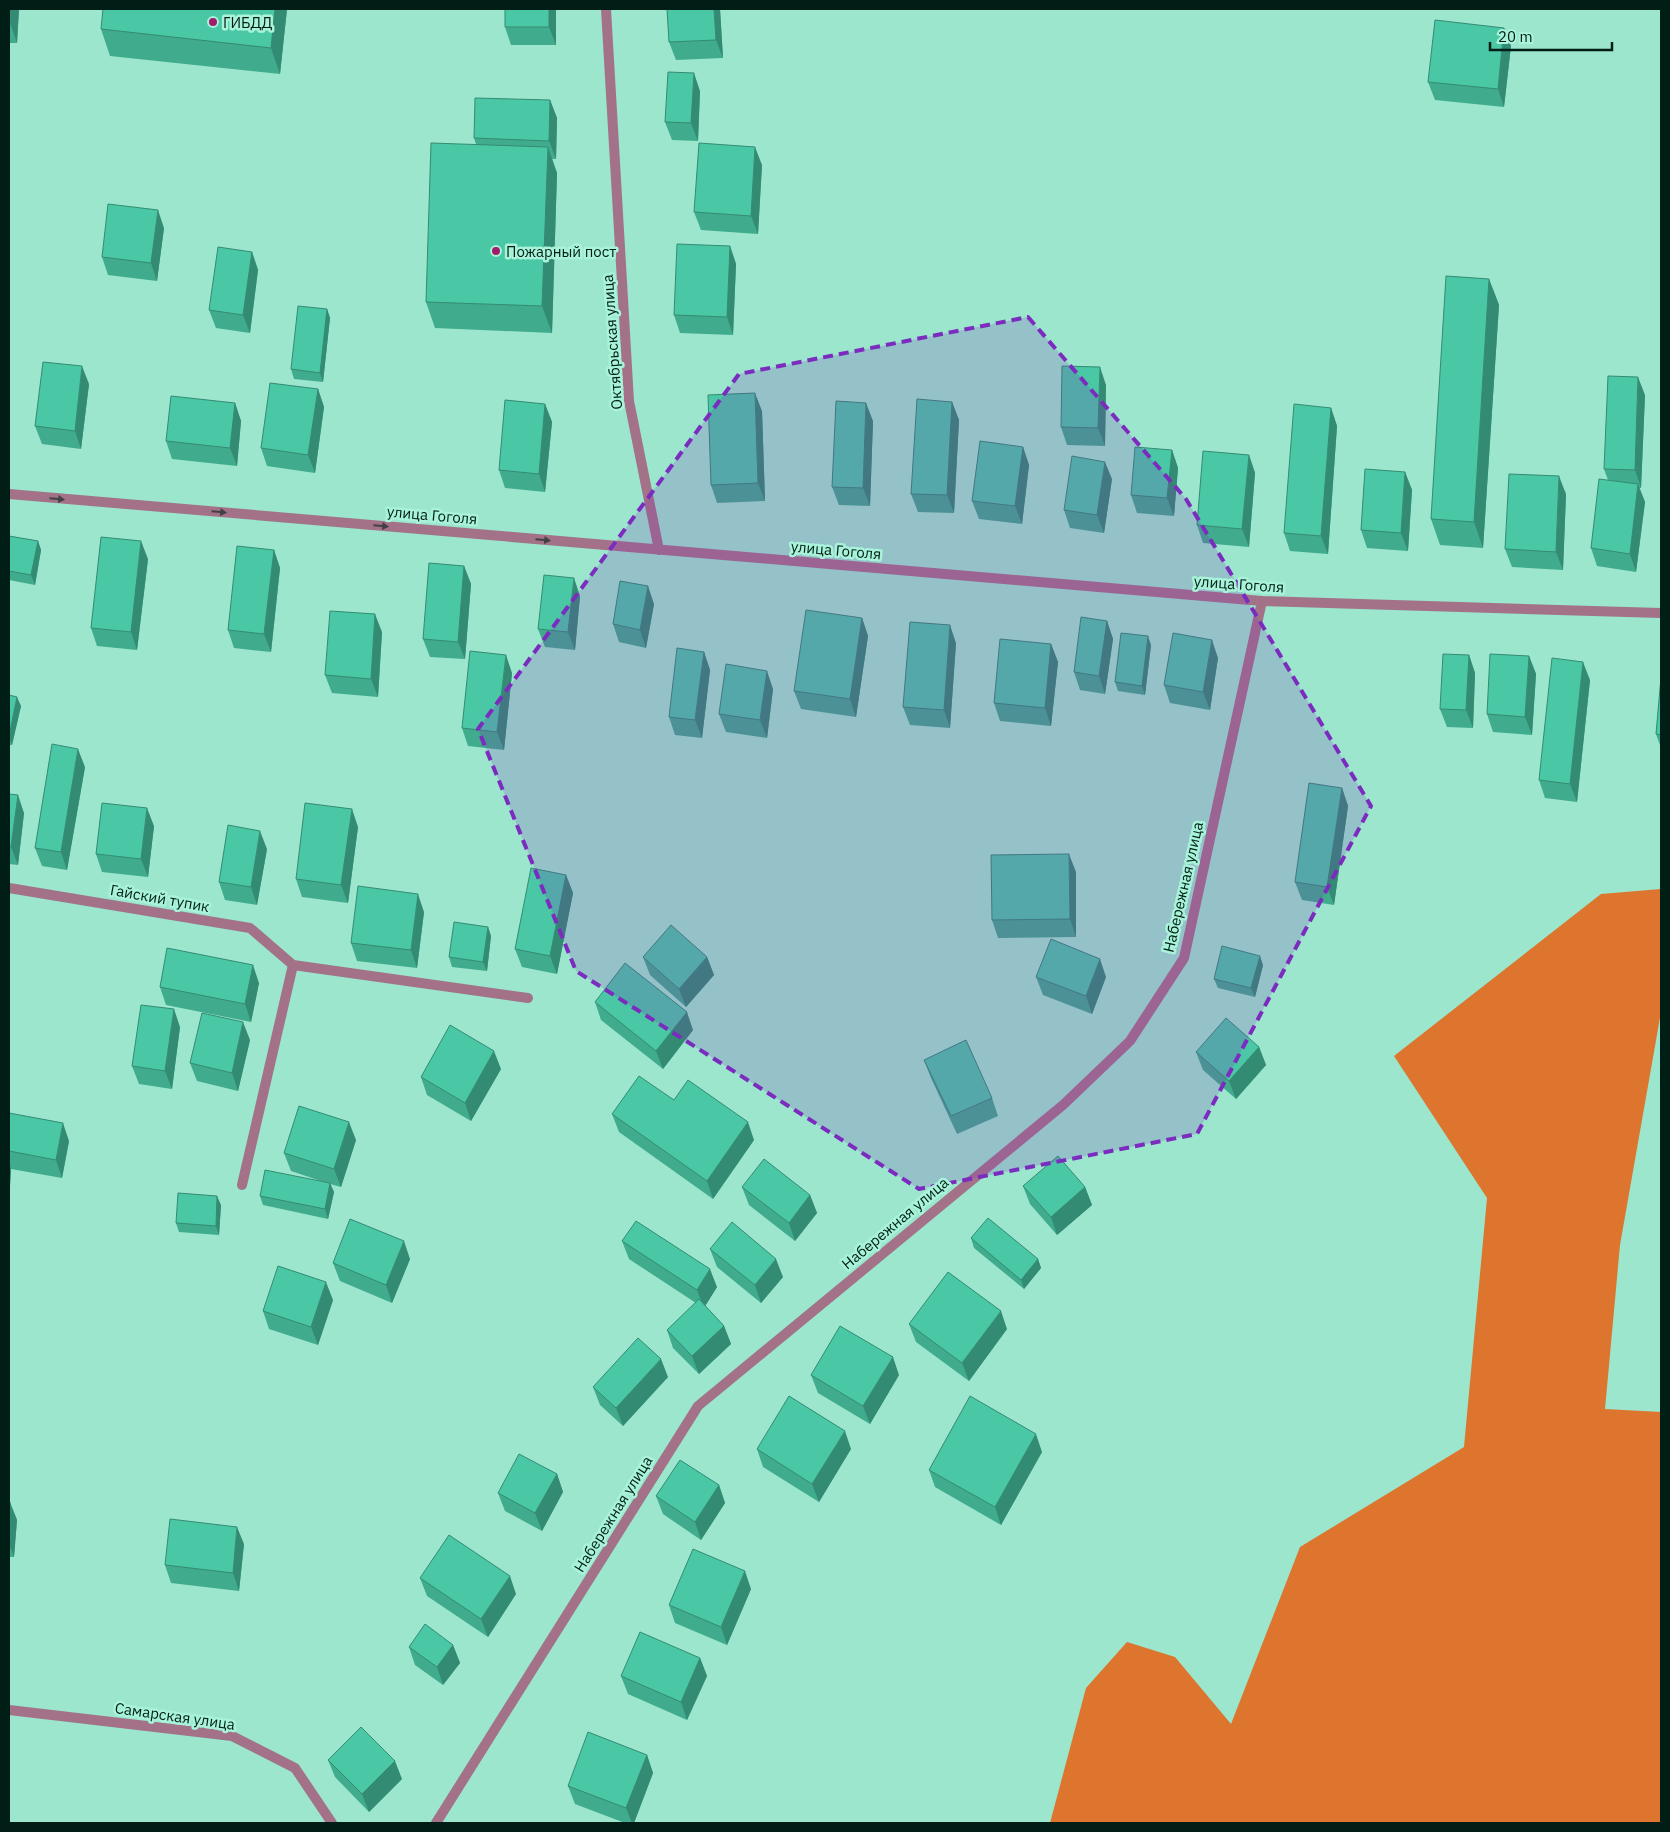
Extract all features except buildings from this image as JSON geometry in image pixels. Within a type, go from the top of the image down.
[{"type":"street","name":"Октябрьская улица","points":[[606,9],[629,401],[659,550]]},
{"type":"street","name":"улица Гоголя","points":[[9,494],[1262,602],[1661,613]]},
{"type":"street","name":"Набережная улица","points":[[436,1823],[698,1406],[1062,1104],[1130,1040],[1184,958],[1262,602]]},
{"type":"street","name":"Гайский тупик","points":[[9,888],[250,928],[293,965]]},
{"type":"street","points":[[242,1186],[293,965],[528,998]]},
{"type":"street","name":"Самарская улица","points":[[9,1710],[232,1736],[294,1768],[332,1823]]},
{"type":"highlighted area","points":[[1028,317],[1186,499],[1371,806],[1197,1134],[919,1189],[576,971],[478,729],[739,374]]},
{"type":"shaded area","points":[[1661,889],[1661,1012],[1620,1245],[1605,1409],[1661,1412],[1661,1823],[1050,1823],[1086,1688],[1127,1642],[1175,1657],[1231,1724],[1300,1547],[1464,1447],[1487,1198],[1394,1056],[1601,894]]},
{"type":"place","name":"ГИБДД","points":[[213,22]]},
{"type":"place","name":"Пожарный пост","points":[[496,251]]}]
